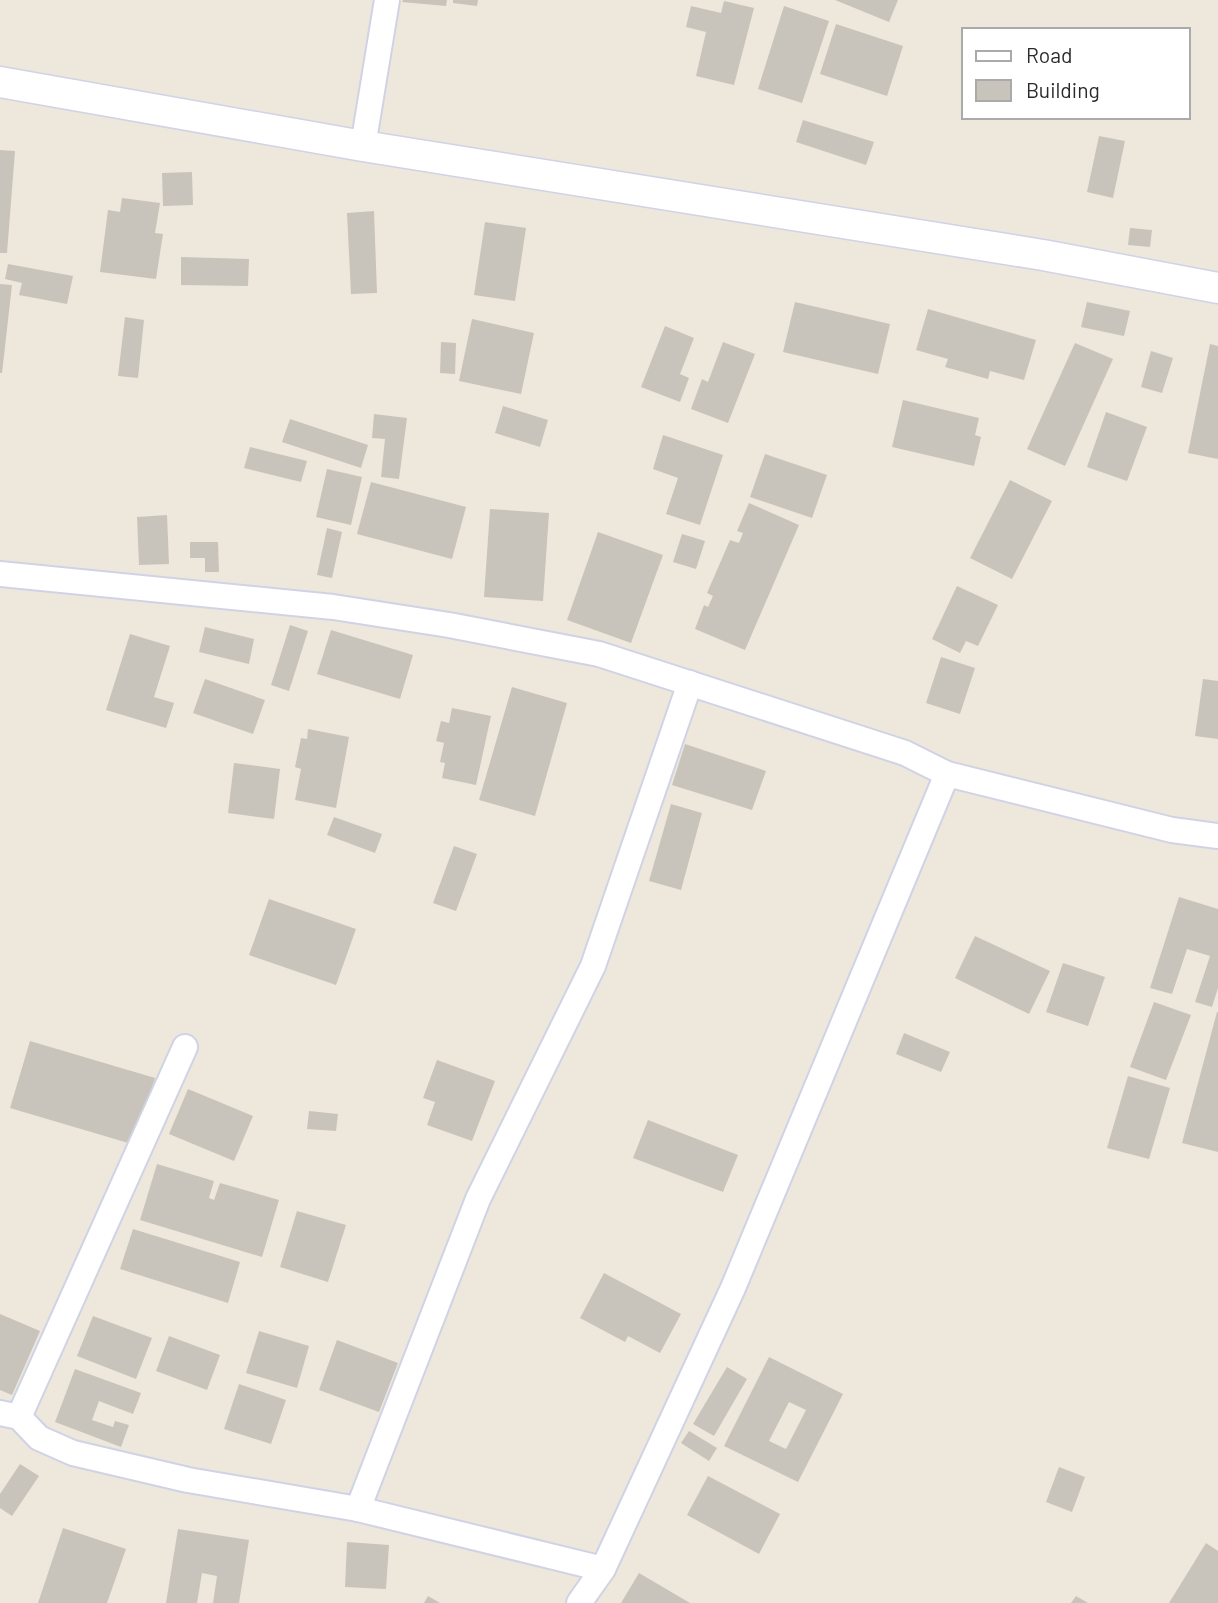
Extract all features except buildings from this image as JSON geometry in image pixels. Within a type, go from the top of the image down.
[{"type":"street","points":[[363,146],[387,0]]},
{"type":"street","points":[[0,82],[363,146],[1043,255],[1218,288]]},
{"type":"street","points":[[0,574],[333,607],[449,625],[599,654],[905,753],[947,774],[1171,830],[1218,836]]},
{"type":"street","points":[[358,1508],[478,1199],[593,966],[690,683]]},
{"type":"street","points":[[579,1603],[603,1569],[733,1288],[947,774]]},
{"type":"street","points":[[185,1047],[10,1415],[39,1438],[73,1453],[188,1480],[358,1508],[603,1569]]}]
